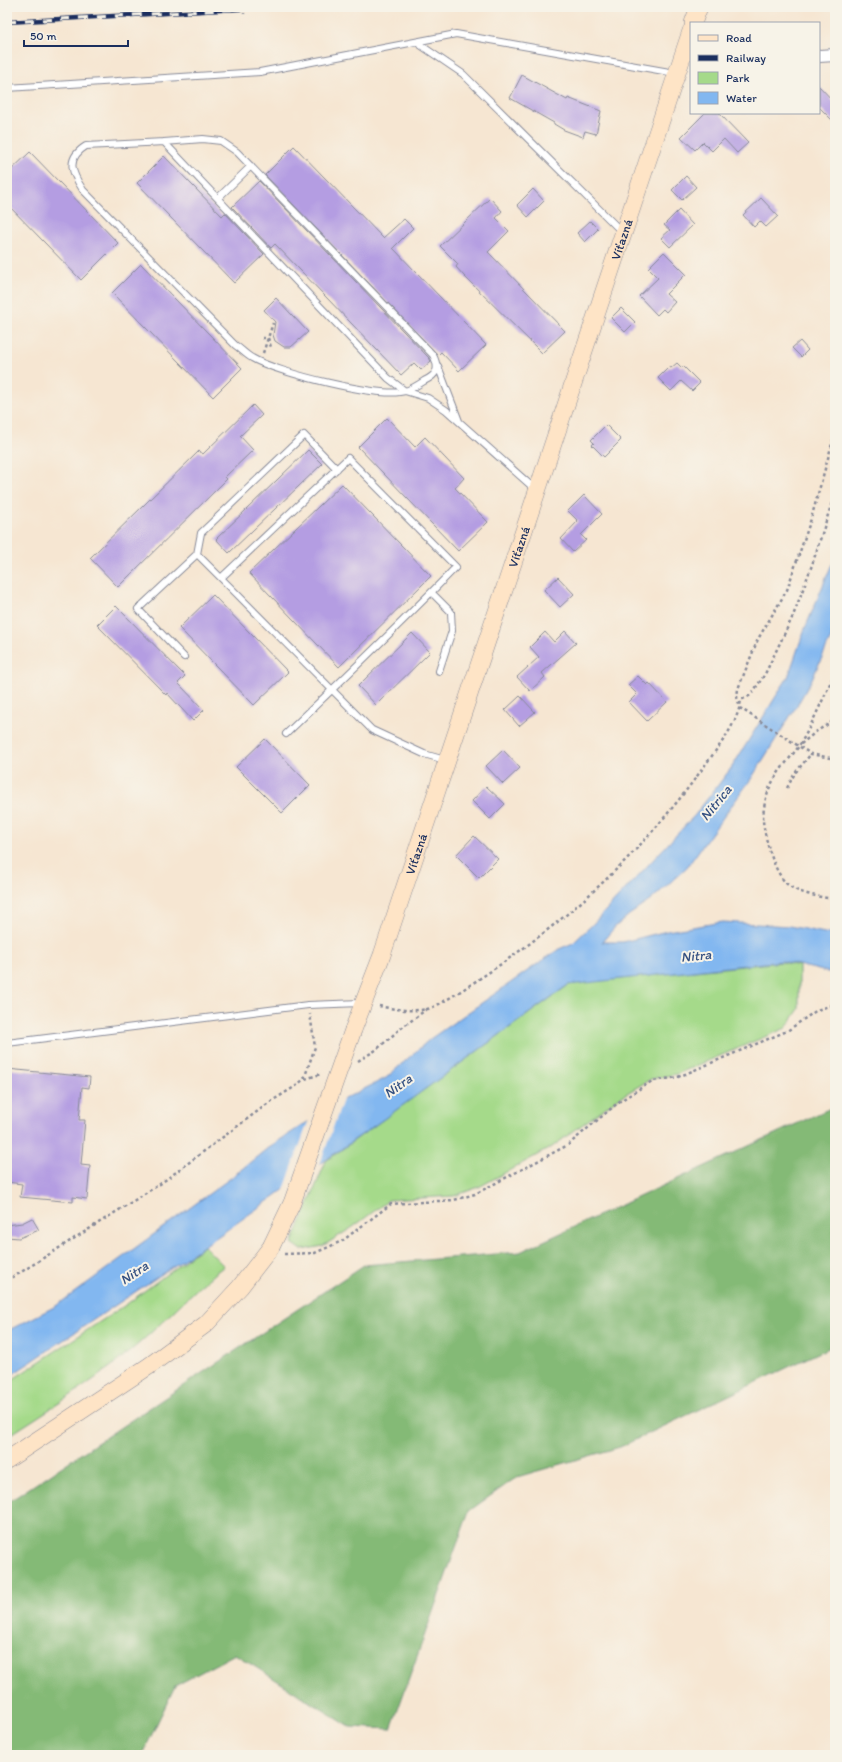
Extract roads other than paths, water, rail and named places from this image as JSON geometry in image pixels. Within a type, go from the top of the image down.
[{"type":"main road","points":[[694,22],[699,7]]},
{"type":"main road","name":"Víťazná","points":[[7,1460],[150,1366],[206,1324],[240,1287],[269,1250],[292,1203],[362,1003],[382,955],[623,233],[683,66],[690,35]]},
{"type":"street","points":[[820,56],[835,55]]},
{"type":"lane","points":[[7,88],[260,72],[456,34],[683,66]]},
{"type":"lane","points":[[416,42],[463,74],[623,233]]},
{"type":"lane","points":[[459,422],[433,355],[251,166],[221,141],[202,139],[86,146],[78,151],[72,160],[74,176],[83,190],[235,345],[252,358],[311,378],[372,392],[405,391],[428,398],[459,422],[537,491]]},
{"type":"lane","points":[[164,142],[388,378],[405,391]]},
{"type":"lane","points":[[218,198],[251,166]]},
{"type":"lane","points":[[405,391],[432,377],[437,370],[437,362]]},
{"type":"lane","points":[[184,657],[138,609],[197,554],[201,533],[304,435],[337,469]]},
{"type":"lane","points":[[221,578],[348,458],[456,568],[286,734]]},
{"type":"lane","points":[[197,554],[372,730],[424,754],[447,760]]},
{"type":"lane","points":[[432,593],[451,612],[452,631],[439,671]]},
{"type":"lane","points":[[7,1043],[308,1005],[362,1003]]},
{"type":"water","points":[[835,560],[835,624],[831,638],[811,681],[799,702],[751,779],[687,867],[651,900],[629,915],[615,927],[602,942],[623,942],[667,931],[723,922],[789,926],[835,935],[835,974],[782,961],[568,985],[388,1116],[217,1237],[7,1378],[7,1331],[56,1306],[232,1177],[269,1147],[340,1101],[386,1078],[430,1039],[559,949],[573,943],[592,925],[695,815],[732,767],[788,677],[804,631],[831,566]]},
{"type":"railway","points":[[7,22],[275,7]]},
{"type":"water label","name":"Nitrica","points":[[716,803]]},
{"type":"water label","name":"Nitra","points":[[696,956]]},
{"type":"water label","name":"Nitra","points":[[398,1086]]},
{"type":"water label","name":"Nitra","points":[[134,1273]]}]
